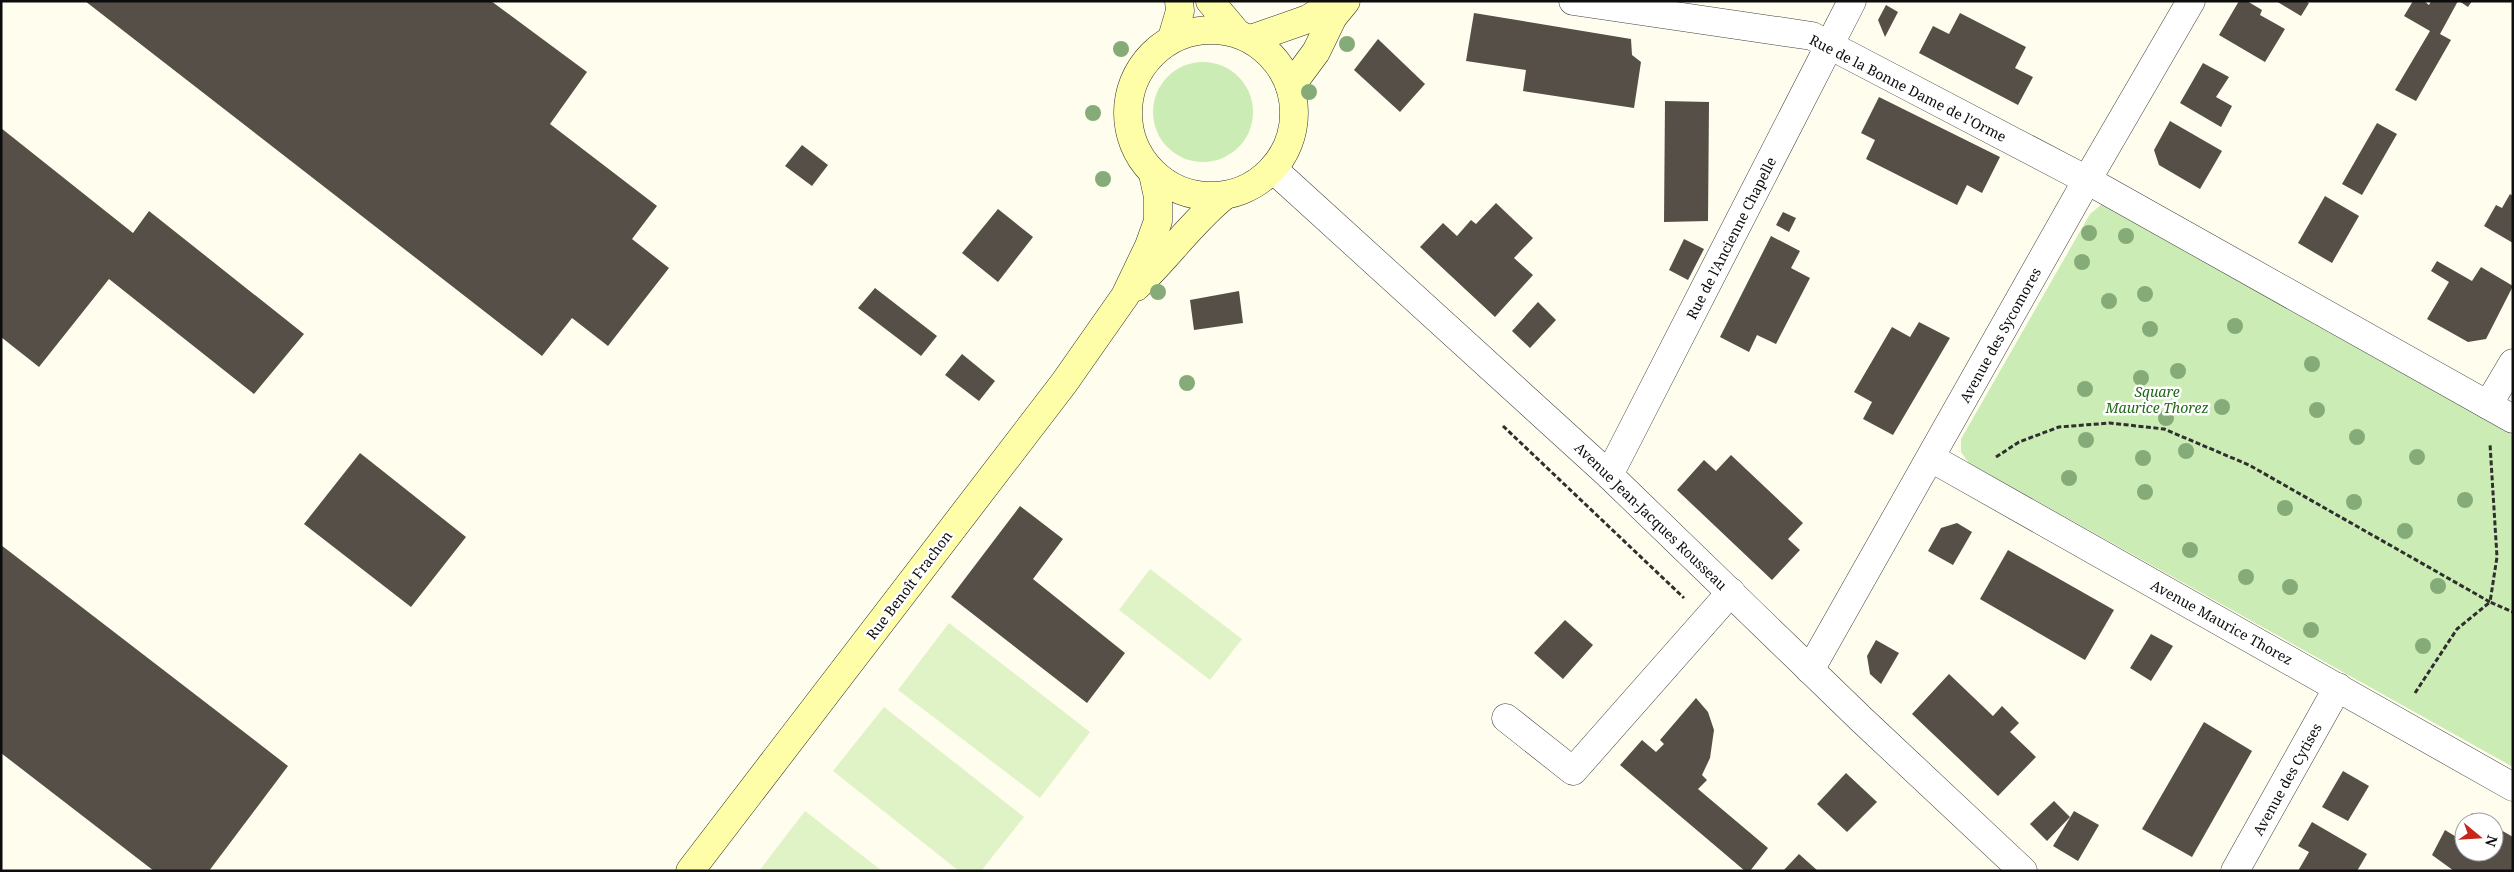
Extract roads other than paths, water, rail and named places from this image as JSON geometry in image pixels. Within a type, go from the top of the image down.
[{"type":"main road","points":[[1172,38],[1180,11],[1179,1]]},
{"type":"main road","points":[[1125,296],[1160,264],[1202,214],[1224,196],[1249,187],[1273,169],[1290,139],[1294,110],[1290,87],[1272,55],[1244,36],[1210,1]]},
{"type":"main road","points":[[1125,296],[1158,220],[1158,197],[1153,174],[1134,147],[1127,116],[1135,76],[1149,56],[1172,38],[1203,29],[1244,36],[1308,19],[1337,1]]},
{"type":"main road","points":[[1290,87],[1316,52],[1333,17],[1346,1]]},
{"type":"main road","points":[[1153,174],[1182,192],[1224,196]]},
{"type":"main road","name":"Rue Benoît Frachon","points":[[690,871],[1064,383],[1125,296]]},
{"type":"street","name":"Rue de la Bonne Dame de l'Orme","points":[[1573,1],[1812,36],[2087,180]]},
{"type":"street","name":"Rue de l'Ancienne Chapelle","points":[[1609,475],[1852,1]]},
{"type":"street","name":"Avenue des Sycomores","points":[[1810,670],[2190,1]]},
{"type":"street","name":"Avenue Jean-Jacques Rousseau","points":[[1273,169],[1609,475],[1810,670],[2023,871]]},
{"type":"street","points":[[2087,180],[2513,419]]},
{"type":"street","points":[[2488,405],[2513,363]]},
{"type":"street","name":"Avenue Maurice Thorez","points":[[1931,458],[2513,787]]},
{"type":"street","points":[[1506,718],[1573,771],[1731,592]]},
{"type":"street","name":"Avenue des Cytises","points":[[2235,871],[2338,687]]},
{"type":"park label","name":"Square Maurice Thorez","points":[[2157,400]]}]
